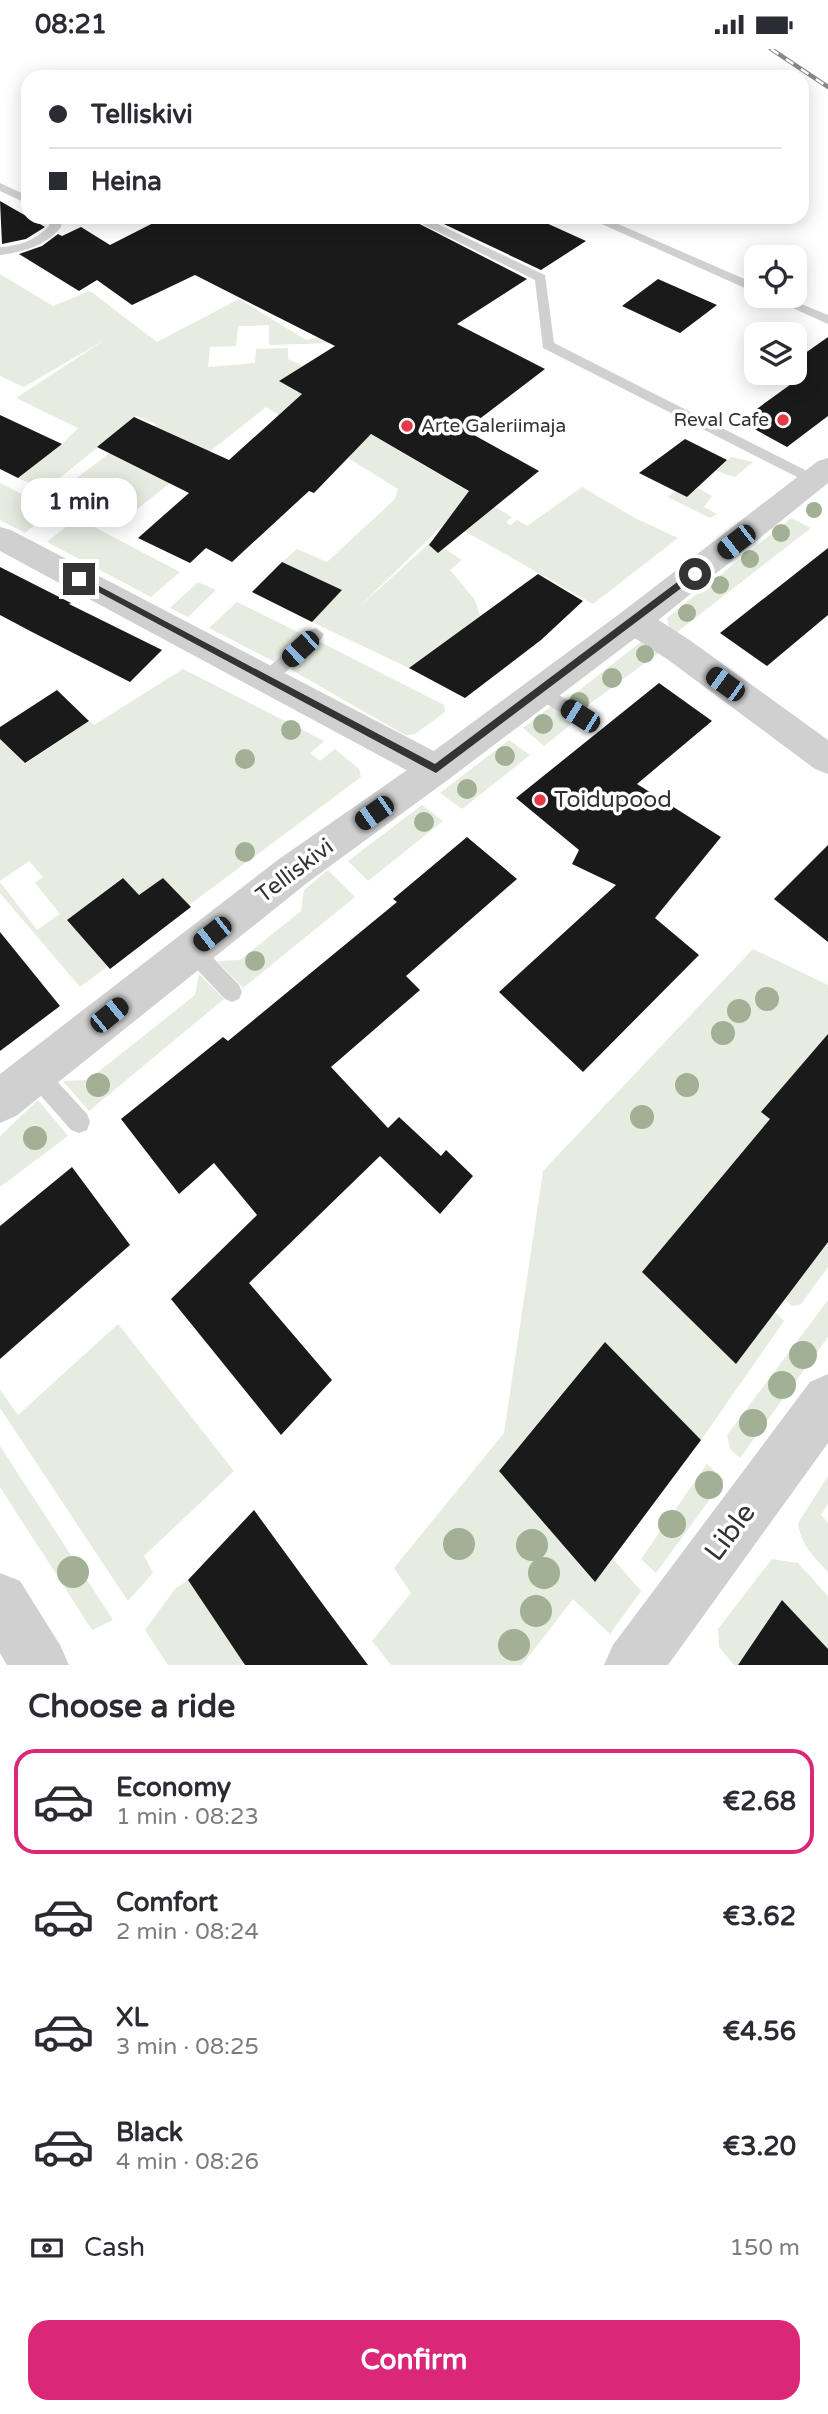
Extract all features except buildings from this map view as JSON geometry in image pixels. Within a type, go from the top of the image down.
[{"type":"street","name":"Telliskivi","points":[[0,1101],[293,871],[436,769],[634,621],[821,474]]},
{"type":"street","points":[[0,538],[436,769]]},
{"type":"street","points":[[634,621],[679,650],[828,759]]},
{"type":"street","name":"Lible","points":[[633,1665],[828,1400]]},
{"type":"street","points":[[0,1601],[40,1665]]},
{"type":"lane","points":[[0,186],[21,197]]},
{"type":"lane","points":[[0,251],[41,239],[55,224]]},
{"type":"lane","points":[[429,224],[541,278],[548,345],[821,474]]},
{"type":"lane","points":[[608,224],[744,284]]},
{"type":"lane","points":[[800,308],[828,320]]},
{"type":"lane","points":[[267,679],[316,634]]},
{"type":"lane","points":[[540,691],[580,716]]},
{"type":"lane","points":[[192,950],[232,992]]},
{"type":"lane","points":[[35,1073],[79,1122]]},
{"type":"shaded area","points":[[0,274],[53,306],[90,291],[157,342],[239,299],[306,340],[321,337],[333,343],[269,345],[269,325],[238,326],[236,346],[210,347],[208,367],[255,363],[256,349],[288,348],[288,359],[303,366],[280,381],[512,517],[506,522],[510,525],[517,520],[527,526],[582,487],[635,518],[678,538],[593,604],[447,521],[358,608],[432,541],[462,560],[450,570],[475,600],[480,616],[409,668],[312,622],[342,590],[282,562],[297,549],[327,562],[395,499],[398,489],[266,407],[117,525],[54,495],[111,452],[157,425],[136,416],[45,490],[18,478],[78,428],[16,398],[106,339],[24,387],[0,376]]},
{"type":"shaded area","points":[[731,457],[753,462],[735,477],[716,471]]},
{"type":"shaded area","points":[[0,483],[38,502],[37,523],[25,533],[0,520]]},
{"type":"shaded area","points":[[698,488],[712,496],[704,507],[717,514],[710,518],[668,497],[675,491],[687,497]]},
{"type":"shaded area","points":[[77,518],[180,572],[151,597],[47,542]]},
{"type":"shaded area","points":[[791,518],[811,528],[676,633],[670,630],[667,618]]},
{"type":"shaded area","points":[[198,582],[216,590],[188,617],[170,608]]},
{"type":"shaded area","points":[[237,602],[302,634],[275,662],[209,628]]},
{"type":"shaded area","points":[[318,641],[444,705],[445,712],[415,734],[405,735],[290,669]]},
{"type":"shaded area","points":[[642,641],[664,649],[580,711],[564,702]]},
{"type":"shaded area","points":[[183,669],[324,741],[310,753],[320,761],[335,749],[359,769],[361,777],[189,905],[163,878],[139,895],[122,878],[93,900],[108,966],[80,987],[0,893],[0,882],[37,930],[60,914],[35,883],[43,877],[29,861],[0,881],[0,739],[25,764],[89,721],[94,725]]},
{"type":"shaded area","points":[[553,705],[575,721],[544,746],[523,728]]},
{"type":"shaded area","points":[[509,740],[530,755],[462,809],[440,793]]},
{"type":"shaded area","points":[[422,805],[443,821],[368,881],[348,861]]},
{"type":"shaded area","points":[[328,870],[355,897],[243,988],[217,961],[240,960],[301,911],[304,890]]},
{"type":"shaded area","points":[[753,949],[828,985],[828,1034],[762,1112],[828,1169],[828,1267],[801,1304],[792,1306],[785,1299],[731,1165],[642,1272],[736,1364],[775,1312],[784,1321],[701,1440],[605,1342],[499,1470],[594,1582],[613,1559],[641,1591],[610,1634],[573,1599],[522,1665],[391,1665],[372,1641],[411,1593],[394,1568],[504,1433],[543,1171]]},
{"type":"shaded area","points":[[199,974],[224,999],[89,1111],[63,1081],[88,1080],[195,995]]},
{"type":"shaded area","points":[[38,1100],[68,1136],[0,1187],[0,1136]]},
{"type":"shaded area","points":[[828,1300],[828,1337],[740,1458],[730,1449],[727,1435]]},
{"type":"shaded area","points":[[118,1324],[234,1471],[144,1556],[153,1573],[128,1601],[0,1408],[0,1390],[18,1415]]},
{"type":"shaded area","points":[[0,1446],[113,1620],[92,1630],[0,1487]]},
{"type":"shaded area","points":[[707,1464],[724,1480],[656,1573],[641,1559]]},
{"type":"shaded area","points":[[828,1476],[828,1504],[821,1515],[828,1523],[828,1572],[805,1544],[798,1523]]},
{"type":"shaded area","points":[[772,1559],[798,1563],[828,1596],[828,1649],[782,1600],[738,1665],[734,1665],[719,1647],[718,1629]]},
{"type":"shaded area","points":[[188,1580],[244,1663],[242,1665],[168,1665],[145,1630],[175,1589]]},
{"type":"railway","points":[[771,49],[802,70]]},
{"type":"railway","points":[[809,74],[828,87]]},
{"type":"place","name":"Reval Cafe","points":[[783,420]]},
{"type":"place","name":"Arte Galeriimaja","points":[[407,426]]},
{"type":"place","name":"Toidupood","points":[[540,800]]},
{"type":"route","points":[[79,579],[436,769],[695,574]]}]
